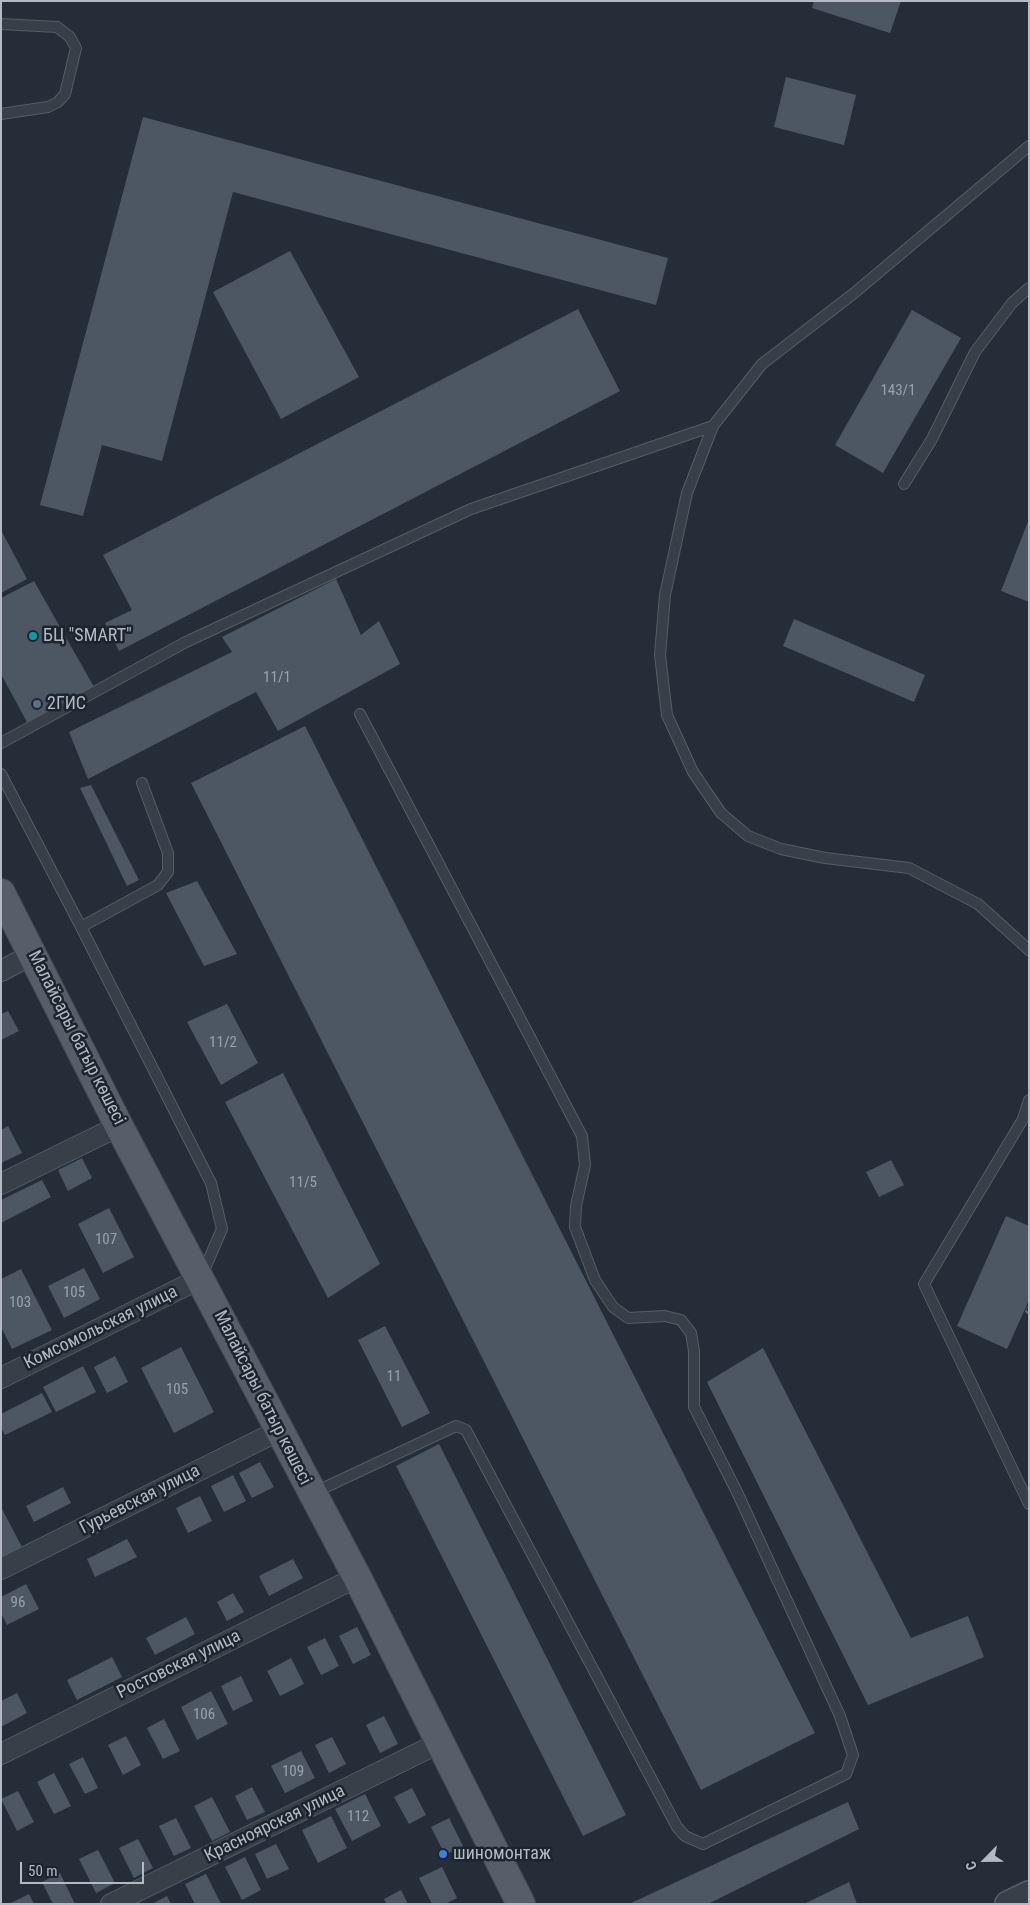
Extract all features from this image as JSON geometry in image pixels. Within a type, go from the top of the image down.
[{"type":"main road","name":"Малайсары батыр көшесі","points":[[1,893],[119,1126],[201,1278],[278,1431],[357,1577],[519,1903]]},
{"type":"street","points":[[1,971],[33,954]]},
{"type":"street","points":[[1,1184],[119,1126]]},
{"type":"street","name":"Комсомольская улица","points":[[1,1378],[201,1278]]},
{"type":"street","name":"Гурьевская улица","points":[[1,1569],[278,1431]]},
{"type":"street","name":"Ростовская улица","points":[[1,1754],[357,1577]]},
{"type":"street","name":"Красноярская улица","points":[[111,1904],[439,1743]]},
{"type":"street","points":[[1008,1904],[1029,1894]]},
{"type":"lane","points":[[1,24],[57,27],[70,37],[76,48],[64,94],[58,102],[48,107],[1,114]]},
{"type":"lane","points":[[1029,146],[853,294],[762,364],[713,426],[687,493],[665,596],[660,656],[667,715],[694,772],[721,813],[748,836],[781,849],[825,858],[909,868],[978,904],[1029,950]]},
{"type":"lane","points":[[904,484],[932,439],[975,352],[1012,303],[1029,288]]},
{"type":"lane","points":[[1,743],[186,642],[470,509],[713,426]]},
{"type":"lane","points":[[312,1494],[456,1426],[466,1430],[677,1827],[685,1836],[703,1844],[846,1774],[854,1755],[840,1716],[737,1492],[694,1406],[694,1351],[691,1333],[681,1320],[665,1316],[628,1318],[613,1307],[595,1280],[575,1227],[576,1206],[585,1165],[582,1136],[360,714]]},
{"type":"lane","points":[[1,774],[211,1183],[222,1229],[201,1278]]},
{"type":"lane","points":[[81,927],[158,885],[168,872],[168,854],[142,782]]},
{"type":"lane","points":[[1029,1100],[1023,1119],[924,1284],[1029,1504]]},
{"type":"building","points":[[814,1],[901,1],[890,33],[812,8]]},
{"type":"building","points":[[786,77],[856,95],[844,145],[774,127]]},
{"type":"building","points":[[143,117],[668,258],[656,305],[233,192],[162,461],[102,445],[83,516],[40,505]]},
{"type":"building","points":[[290,251],[359,377],[281,419],[213,292]]},
{"type":"building","points":[[578,309],[620,391],[119,651],[105,623],[132,610],[103,555]]},
{"type":"building","points":[[912,310],[961,338],[883,473],[835,445]]},
{"type":"building","points":[[1029,519],[1029,602],[1001,591]]},
{"type":"building","points":[[1,530],[27,579],[1,593]]},
{"type":"building","points":[[336,579],[361,635],[379,621],[400,664],[278,731],[256,692],[88,779],[69,732],[232,652],[222,637]]},
{"type":"building","name":"БЦ \"SMART\"","points":[[34,581],[94,687],[28,724],[1,674],[1,598]]},
{"type":"building","points":[[794,619],[925,675],[914,702],[783,646]]},
{"type":"building","points":[[305,726],[815,1733],[701,1790],[191,783]]},
{"type":"building","points":[[91,785],[139,880],[127,886],[80,788]]},
{"type":"building","points":[[197,881],[237,954],[204,966],[166,893]]},
{"type":"building","points":[[227,1004],[258,1063],[221,1085],[187,1022]]},
{"type":"building","points":[[8,1011],[19,1031],[1,1040],[1,1014]]},
{"type":"building","points":[[283,1073],[380,1264],[328,1298],[225,1102]]},
{"type":"building","points":[[8,1126],[22,1153],[1,1163],[1,1130]]},
{"type":"building","points":[[82,1158],[92,1178],[68,1191],[58,1170]]},
{"type":"building","points":[[891,1160],[904,1185],[879,1197],[866,1172]]},
{"type":"building","points":[[42,1180],[51,1197],[1,1223],[1,1200]]},
{"type":"building","points":[[109,1208],[134,1257],[103,1273],[78,1224]]},
{"type":"building","points":[[1006,1216],[1029,1226],[1029,1300],[1007,1349],[957,1326]]},
{"type":"building","points":[[84,1268],[100,1299],[64,1318],[48,1286]]},
{"type":"building","points":[[21,1269],[52,1330],[12,1349],[1,1327],[1,1279]]},
{"type":"building","points":[[385,1326],[430,1413],[402,1427],[358,1340]]},
{"type":"building","points":[[181,1347],[214,1412],[174,1433],[141,1368]]},
{"type":"building","points":[[763,1348],[911,1638],[968,1616],[984,1657],[868,1705],[707,1382]]},
{"type":"building","points":[[115,1356],[128,1382],[107,1393],[94,1367]]},
{"type":"building","points":[[83,1366],[96,1392],[56,1412],[43,1387]]},
{"type":"building","points":[[42,1393],[52,1412],[5,1435],[1,1428],[1,1414]]},
{"type":"building","points":[[439,1444],[626,1815],[583,1836],[396,1466]]},
{"type":"building","points":[[260,1462],[274,1487],[252,1498],[239,1473]]},
{"type":"building","points":[[233,1475],[246,1501],[224,1512],[211,1486]]},
{"type":"building","points":[[63,1487],[71,1503],[34,1522],[26,1506]]},
{"type":"building","points":[[200,1496],[212,1521],[188,1533],[176,1508]]},
{"type":"building","points":[[1,1507],[22,1547],[1,1558]]},
{"type":"building","points":[[127,1539],[137,1557],[95,1577],[87,1559]]},
{"type":"building","points":[[293,1559],[303,1578],[269,1596],[259,1576]]},
{"type":"building","points":[[26,1584],[39,1609],[7,1625],[1,1613],[1,1597]]},
{"type":"building","points":[[233,1593],[244,1612],[227,1621],[217,1602]]},
{"type":"building","points":[[186,1617],[195,1634],[155,1655],[146,1638]]},
{"type":"building","points":[[357,1627],[371,1655],[353,1664],[339,1636]]},
{"type":"building","points":[[325,1638],[339,1666],[321,1675],[307,1647]]},
{"type":"building","points":[[112,1657],[122,1677],[77,1700],[67,1680]]},
{"type":"building","points":[[291,1658],[304,1684],[280,1696],[267,1671]]},
{"type":"building","points":[[241,1676],[253,1701],[233,1711],[221,1686]]},
{"type":"building","points":[[211,1691],[228,1724],[197,1740],[181,1707]]},
{"type":"building","points":[[17,1693],[27,1713],[1,1727],[1,1701]]},
{"type":"building","points":[[384,1716],[398,1744],[380,1753],[366,1725]]},
{"type":"building","points":[[164,1719],[180,1751],[163,1759],[147,1728]]},
{"type":"building","points":[[126,1736],[141,1765],[123,1775],[108,1745]]},
{"type":"building","points":[[332,1737],[346,1764],[329,1773],[315,1745]]},
{"type":"building","points":[[301,1751],[315,1778],[285,1793],[271,1766]]},
{"type":"building","points":[[83,1757],[98,1788],[85,1794],[69,1764]]},
{"type":"building","points":[[54,1773],[71,1806],[54,1814],[37,1782]]},
{"type":"building","points":[[252,1787],[265,1812],[247,1820],[235,1796]]},
{"type":"building","points":[[412,1788],[426,1815],[409,1824],[394,1797]]},
{"type":"building","points":[[18,1791],[34,1822],[17,1831],[1,1799]]},
{"type":"building","points":[[365,1794],[381,1826],[352,1841],[335,1809]]},
{"type":"building","points":[[212,1797],[230,1832],[212,1841],[194,1806]]},
{"type":"building","points":[[848,1802],[859,1829],[708,1904],[629,1904]]},
{"type":"building","points":[[331,1816],[347,1848],[318,1863],[302,1830]]},
{"type":"building","points":[[176,1818],[191,1848],[174,1856],[159,1826]]},
{"type":"building","points":[[449,1818],[463,1846],[445,1855],[431,1827]]},
{"type":"building","points":[[138,1839],[153,1868],[134,1878],[119,1848]]},
{"type":"building","points":[[276,1844],[289,1869],[267,1879],[255,1854]]},
{"type":"building","points":[[98,1850],[115,1883],[96,1893],[79,1859]]},
{"type":"building","points":[[245,1857],[261,1890],[242,1900],[225,1867]]},
{"type":"building","points":[[442,1867],[457,1898],[445,1904],[432,1904],[419,1878]]},
{"type":"building","points":[[60,1873],[75,1904],[53,1904],[42,1882]]},
{"type":"building","points":[[206,1874],[221,1904],[195,1904],[185,1884]]},
{"type":"building","points":[[849,1882],[857,1904],[804,1904]]},
{"type":"building","points":[[401,1890],[408,1904],[386,1904],[384,1899]]},
{"type":"building","points":[[29,1894],[34,1904],[9,1904]]},
{"type":"building","points":[[167,1896],[171,1904],[152,1904]]},
{"type":"place","name":"БЦ \"SMART\"","points":[[33,636]]},
{"type":"place","name":"2ГИС","points":[[37,704]]},
{"type":"place","name":"шиномонтаж","points":[[443,1854]]}]
